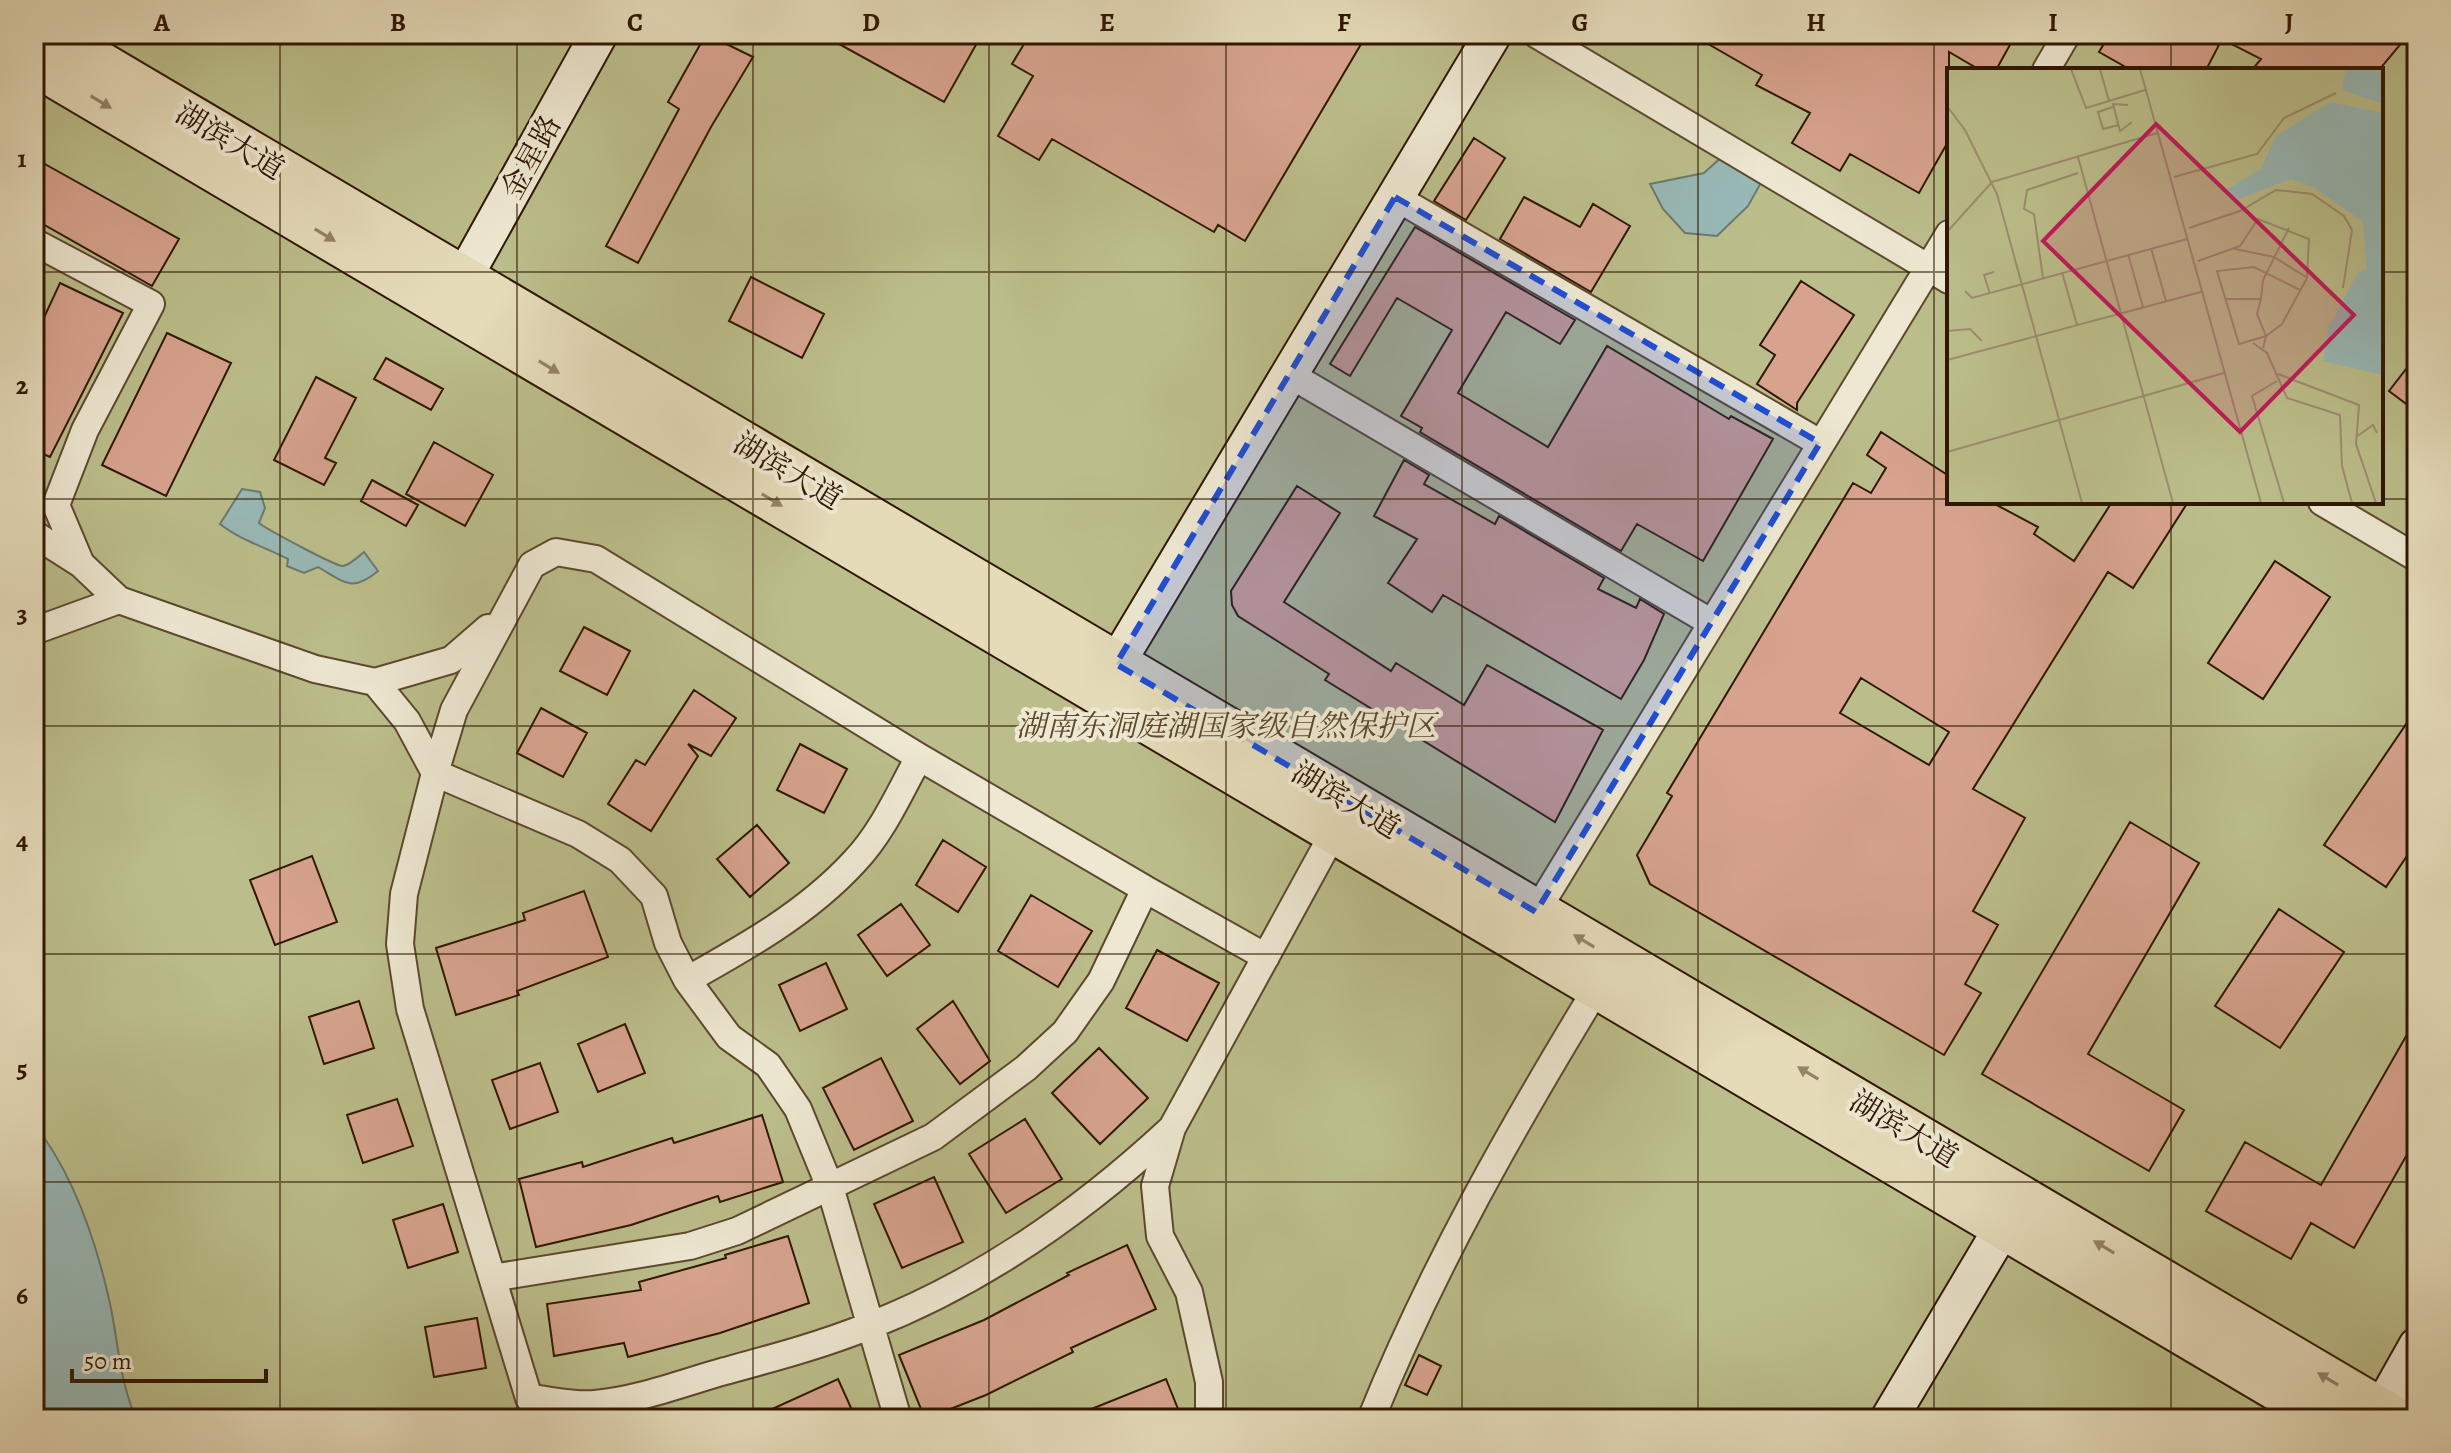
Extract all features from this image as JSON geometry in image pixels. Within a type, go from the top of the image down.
[{"type":"highway","name":"湖滨大道","points":[[49,34],[2388,1415]]},
{"type":"highway","name":"湖滨大道","points":[[34,63],[2329,1419]]},
{"type":"street","name":"金星路","points":[[463,279],[599,34]]},
{"type":"street","points":[[1116,664],[1493,34]]},
{"type":"street","points":[[1536,34],[1938,274]]},
{"type":"street","points":[[2047,68],[2067,34]]},
{"type":"street","points":[[1395,197],[1820,443]]},
{"type":"street","points":[[1536,912],[1820,443],[1938,274],[1947,241]]},
{"type":"street","points":[[34,242],[151,304],[85,430],[56,505],[81,564]]},
{"type":"street","points":[[1289,374],[1712,623]]},
{"type":"street","points":[[2325,504],[2417,558]]},
{"type":"street","points":[[34,534],[81,564],[119,600],[315,669],[375,682],[451,660],[503,615]]},
{"type":"street","points":[[1172,1128],[1117,1180],[1032,1239],[948,1289],[870,1326],[655,1392],[594,1405],[536,1408],[410,1009],[400,944],[406,882],[454,710],[503,615],[532,565],[556,552],[596,559],[919,757],[1266,957]]},
{"type":"street","points":[[34,631],[119,600]]},
{"type":"street","points":[[375,682],[407,721],[435,773],[578,834],[620,860],[654,896],[668,943],[687,980],[729,1037],[768,1065],[798,1109],[830,1187],[898,1419]]},
{"type":"street","points":[[687,980],[761,938],[814,899],[855,861],[889,813],[919,757]]},
{"type":"street","points":[[1209,1419],[1209,1382],[1189,1292],[1160,1236],[1155,1186],[1172,1128],[1334,832]]},
{"type":"street","points":[[498,1277],[690,1246],[737,1231],[933,1137],[995,1092],[1065,1032],[1101,981],[1145,889]]},
{"type":"street","points":[[1371,1419],[1450,1248],[1521,1113],[1597,988]]},
{"type":"street","points":[[1889,1419],[2003,1227]]},
{"type":"street","points":[[2388,1415],[2417,1346]]},
{"type":"highlighted area","points":[[1395,197],[1820,443],[1536,912],[1116,664]]},
{"type":"green space","name":"湖南东洞庭湖国家级自然保护区","points":[[34,34],[2417,34],[2417,1419],[34,1419]]},
{"type":"water","points":[[1739,141],[1767,172],[1748,206],[1717,236],[1685,233],[1663,209],[1650,184],[1704,173]]},
{"type":"water","points":[[242,489],[260,492],[265,508],[259,523],[265,527],[338,565],[351,562],[364,552],[378,571],[361,582],[348,583],[318,567],[304,573],[287,566],[288,559],[220,524]]},
{"type":"water","points":[[34,1124],[71,1185],[97,1253],[126,1388],[136,1419],[34,1419]]},
{"type":"building","points":[[706,34],[753,57],[711,127],[638,263],[606,246],[679,109],[668,102]]},
{"type":"building","points":[[821,34],[982,34],[944,102]]},
{"type":"building","points":[[1030,34],[1367,34],[1245,241],[1218,225],[1214,232],[1052,139],[1039,160],[998,136],[1033,76],[1012,64]]},
{"type":"building","points":[[1691,34],[2016,34],[1997,68],[1977,68],[1949,52],[1947,144],[1919,193],[1850,154],[1840,171],[1792,143],[1810,113],[1756,85],[1762,75]]},
{"type":"building","points":[[2110,34],[2409,34],[2381,68],[2254,68],[2261,59],[2222,39],[2207,68],[2127,68],[2099,52]]},
{"type":"building","points":[[1474,138],[1505,158],[1466,220],[1434,201]]},
{"type":"building","points":[[34,158],[179,239],[152,286],[34,219]]},
{"type":"building","points":[[1524,197],[1580,227],[1593,204],[1630,226],[1591,292],[1500,239]]},
{"type":"building","points":[[1415,227],[1575,320],[1560,344],[1506,312],[1458,393],[1548,447],[1607,346],[1729,419],[1731,416],[1773,439],[1703,561],[1637,524],[1621,551],[1420,432],[1422,428],[1401,416],[1452,330],[1397,298],[1350,376],[1330,364]]},
{"type":"building","points":[[751,277],[824,314],[802,358],[729,321]]},
{"type":"building","points":[[1801,281],[1854,315],[1797,403],[1797,410],[1757,384],[1775,355],[1760,345]]},
{"type":"building","points":[[60,283],[123,313],[50,457],[34,450],[34,339]]},
{"type":"building","points":[[167,333],[231,363],[166,496],[102,465]]},
{"type":"building","points":[[2417,355],[2417,412],[2389,391]]},
{"type":"building","points":[[386,358],[443,389],[431,410],[374,379]]},
{"type":"building","points":[[316,377],[356,398],[325,458],[336,463],[324,485],[274,460]]},
{"type":"building","points":[[1881,432],[1947,475],[1947,504],[1995,504],[2038,527],[2034,534],[2074,561],[2111,504],[2187,504],[2133,588],[2108,572],[1973,789],[2025,818],[1973,911],[1998,925],[1965,984],[1981,993],[1944,1055],[1650,884],[1637,855],[1672,796],[1667,793],[1853,483],[1871,493],[1886,468],[1867,455]],"holes":[[[1861,678],[1949,732],[1929,765],[1840,713]]]},
{"type":"building","points":[[434,442],[493,475],[465,526],[406,494]]},
{"type":"building","points":[[1404,460],[1429,475],[1424,484],[1495,524],[1499,516],[1604,578],[1598,589],[1636,608],[1640,599],[1664,614],[1644,660],[1621,699],[1443,595],[1432,612],[1388,583],[1417,539],[1374,516]]},
{"type":"building","points":[[372,480],[418,505],[406,526],[361,501]]},
{"type":"building","points":[[1297,486],[1340,513],[1284,602],[1391,671],[1396,663],[1464,705],[1487,665],[1603,730],[1555,822],[1325,680],[1329,674],[1238,616],[1232,605],[1231,591]]},
{"type":"building","points":[[2275,561],[2330,597],[2263,699],[2208,663]]},
{"type":"building","points":[[584,627],[630,651],[607,695],[560,671]]},
{"type":"building","points":[[694,690],[736,718],[711,756],[688,744],[698,756],[651,831],[608,804],[636,760],[645,765]]},
{"type":"building","points":[[541,708],[587,733],[563,777],[517,753]]},
{"type":"building","points":[[2417,708],[2417,841],[2386,887],[2324,845]]},
{"type":"building","points":[[800,744],[847,769],[824,813],[777,790]]},
{"type":"building","points":[[2130,822],[2199,863],[2088,1054],[2184,1110],[2149,1171],[1982,1074]]},
{"type":"building","points":[[757,825],[789,863],[750,897],[717,859]]},
{"type":"building","points":[[943,840],[986,867],[958,912],[916,885]]},
{"type":"building","points":[[312,856],[337,922],[275,945],[250,880]]},
{"type":"building","points":[[584,891],[608,957],[517,991],[519,995],[456,1015],[436,948],[525,920],[523,913]]},
{"type":"building","points":[[1031,895],[1092,931],[1058,987],[998,951]]},
{"type":"building","points":[[901,904],[930,945],[887,976],[858,935]]},
{"type":"building","points":[[2279,909],[2344,952],[2280,1048],[2215,1006]]},
{"type":"building","points":[[1157,950],[1219,983],[1187,1041],[1126,1008]]},
{"type":"building","points":[[826,963],[847,1009],[800,1031],[779,985]]},
{"type":"building","points":[[359,1001],[374,1048],[324,1064],[309,1017]]},
{"type":"building","points":[[953,1001],[990,1061],[960,1084],[917,1029]]},
{"type":"building","points":[[2417,1017],[2417,1137],[2354,1248],[2311,1223],[2291,1259],[2206,1211],[2245,1142],[2321,1185]]},
{"type":"building","points":[[625,1024],[645,1073],[598,1092],[578,1044]]},
{"type":"building","points":[[1099,1048],[1148,1098],[1100,1144],[1052,1093]]},
{"type":"building","points":[[881,1058],[913,1121],[854,1150],[823,1088]]},
{"type":"building","points":[[540,1063],[558,1112],[510,1129],[492,1080]]},
{"type":"building","points":[[397,1099],[413,1146],[363,1163],[347,1115]]},
{"type":"building","points":[[762,1115],[783,1182],[720,1202],[718,1196],[631,1225],[536,1247],[519,1179],[582,1162],[583,1167],[672,1138],[674,1143]]},
{"type":"building","points":[[1025,1119],[1062,1179],[1006,1213],[969,1154]]},
{"type":"building","points":[[934,1177],[963,1242],[902,1268],[874,1204]]},
{"type":"building","points":[[443,1204],[458,1252],[408,1268],[393,1220]]},
{"type":"building","points":[[788,1236],[809,1303],[720,1333],[628,1357],[624,1343],[554,1356],[547,1304],[641,1290],[639,1282],[726,1258],[725,1255]]},
{"type":"building","points":[[1127,1245],[1156,1309],[1071,1348],[1073,1352],[986,1395],[925,1419],[899,1355],[984,1320],[1069,1275],[1067,1273]]},
{"type":"building","points":[[477,1318],[486,1368],[434,1377],[425,1327]]},
{"type":"building","points":[[1419,1355],[1441,1366],[1427,1395],[1405,1385]]},
{"type":"building","points":[[838,1379],[856,1419],[750,1419]]},
{"type":"building","points":[[1166,1379],[1182,1419],[1069,1419],[1069,1418]]}]
